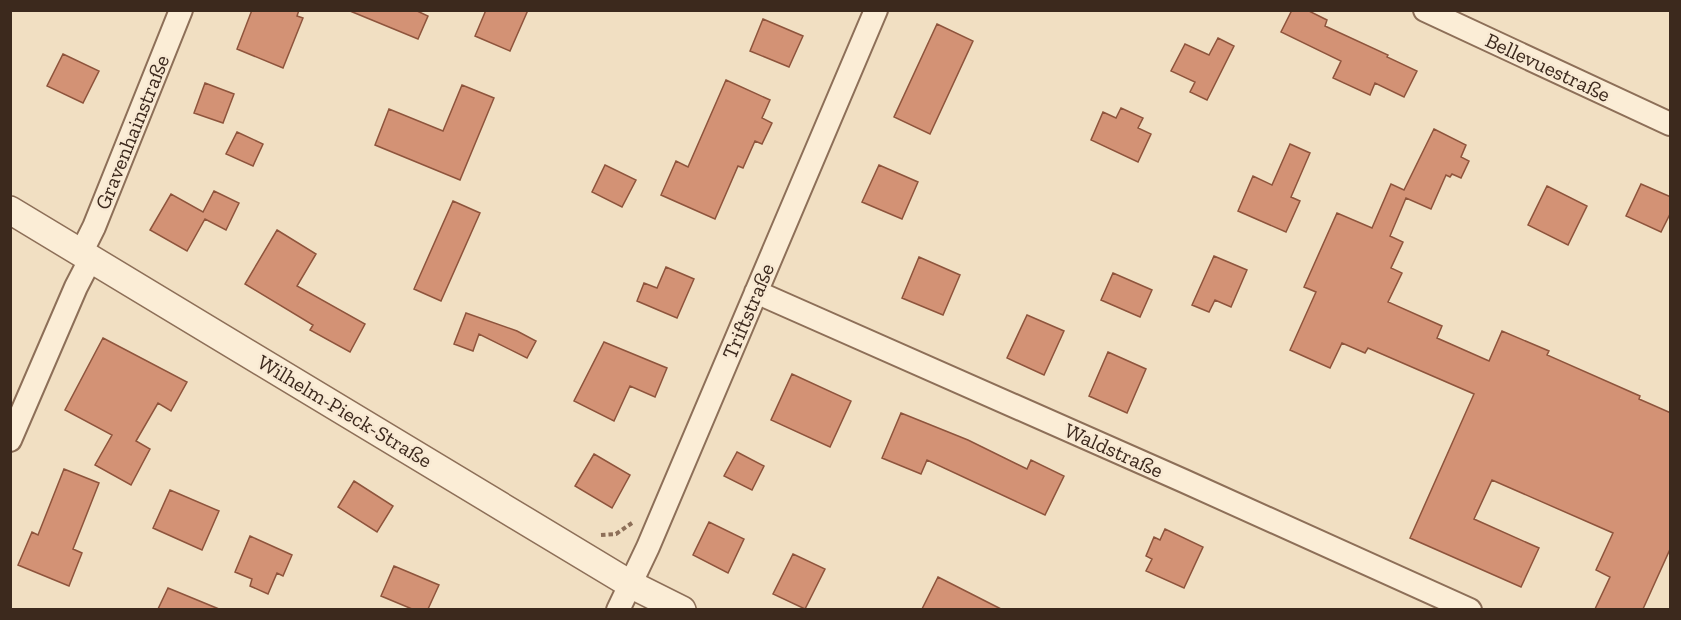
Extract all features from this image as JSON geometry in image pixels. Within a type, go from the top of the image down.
[{"type":"street","name":"Gravenhainstraße","points":[[10,440],[76,287],[94,227],[181,10]]},
{"type":"street","name":"Triftstraße","points":[[618,609],[648,547],[876,10]]},
{"type":"street","name":"Bellevuestraße","points":[[1425,10],[1671,124]]},
{"type":"street","name":"Wilhelm-Pieck-Straße","points":[[10,210],[630,584],[682,609]]},
{"type":"street","name":"Waldstraße","points":[[756,292],[1470,609]]},
{"type":"path","points":[[595,534],[615,534],[635,520]]},
{"type":"building","points":[[252,10],[299,10],[297,16],[303,18],[283,68],[237,49]]},
{"type":"building","points":[[415,10],[428,16],[418,39],[350,11]]},
{"type":"building","points":[[486,10],[528,10],[510,51],[475,36]]},
{"type":"building","points":[[1292,10],[1307,10],[1327,20],[1325,26],[1417,71],[1404,97],[1375,83],[1370,95],[1333,78],[1341,61],[1281,32]]},
{"type":"building","points":[[763,19],[803,36],[789,67],[750,51]]},
{"type":"building","points":[[937,24],[973,41],[930,134],[894,117]]},
{"type":"building","points":[[1218,38],[1234,46],[1207,100],[1190,92],[1195,82],[1171,71],[1185,44],[1209,55]]},
{"type":"building","points":[[63,54],[99,71],[83,103],[47,86]]},
{"type":"building","points":[[726,80],[770,100],[762,118],[772,123],[762,144],[755,141],[743,168],[738,166],[715,219],[661,195],[676,161],[688,167]]},
{"type":"building","points":[[205,83],[234,94],[223,123],[194,113]]},
{"type":"building","points":[[462,85],[494,98],[460,180],[375,145],[389,109],[443,131]]},
{"type":"building","points":[[1121,108],[1143,118],[1138,128],[1151,134],[1138,162],[1091,140],[1103,112],[1116,118]]},
{"type":"building","points":[[1434,129],[1466,145],[1461,157],[1469,161],[1461,178],[1452,174],[1450,177],[1446,175],[1431,209],[1406,198],[1390,236],[1403,242],[1391,268],[1402,273],[1388,302],[1442,326],[1437,338],[1489,361],[1502,331],[1549,351],[1547,355],[1640,396],[1639,399],[1671,413],[1671,547],[1643,609],[1595,609],[1610,577],[1596,570],[1613,533],[1492,480],[1474,519],[1539,548],[1521,587],[1410,538],[1474,394],[1368,348],[1365,353],[1342,343],[1330,368],[1290,350],[1316,292],[1304,287],[1337,213],[1372,228],[1391,184],[1404,190]]},
{"type":"building","points":[[237,132],[263,144],[253,166],[226,154]]},
{"type":"building","points":[[1290,144],[1310,153],[1291,197],[1300,201],[1286,232],[1238,211],[1253,176],[1272,185]]},
{"type":"building","points":[[605,165],[636,180],[622,207],[592,192]]},
{"type":"building","points":[[879,165],[918,182],[902,219],[862,202]]},
{"type":"building","points":[[1641,184],[1671,197],[1671,212],[1661,232],[1626,216]]},
{"type":"building","points":[[1547,186],[1587,206],[1568,245],[1528,225]]},
{"type":"building","points":[[214,191],[239,203],[226,230],[205,219],[187,251],[150,230],[171,194],[203,212]]},
{"type":"building","points":[[453,201],[480,213],[441,301],[414,289]]},
{"type":"building","points":[[277,230],[316,254],[297,286],[365,324],[350,352],[310,330],[313,325],[245,284]]},
{"type":"building","points":[[1214,256],[1247,270],[1231,307],[1215,300],[1209,312],[1192,305]]},
{"type":"building","points":[[919,257],[960,275],[943,315],[902,298]]},
{"type":"building","points":[[666,267],[694,279],[677,318],[637,301],[644,283],[657,288]]},
{"type":"building","points":[[1113,273],[1152,290],[1140,317],[1101,300]]},
{"type":"building","points":[[466,313],[517,331],[536,341],[527,358],[479,334],[473,351],[454,344]]},
{"type":"building","points":[[1027,315],[1064,331],[1044,375],[1007,358]]},
{"type":"building","points":[[103,338],[187,382],[171,411],[158,403],[136,441],[150,449],[131,485],[95,465],[112,435],[65,410]]},
{"type":"building","points":[[604,342],[667,368],[655,397],[630,386],[614,421],[574,401]]},
{"type":"building","points":[[1108,352],[1146,369],[1127,413],[1089,396]]},
{"type":"building","points":[[792,374],[851,401],[830,447],[771,420]]},
{"type":"building","points":[[901,413],[968,440],[1027,469],[1031,460],[1064,476],[1045,515],[927,460],[921,474],[882,458]]},
{"type":"building","points":[[737,452],[764,466],[752,490],[724,476]]},
{"type":"building","points":[[594,454],[630,475],[612,508],[575,486]]},
{"type":"building","points":[[64,469],[99,483],[73,549],[82,553],[69,586],[18,565],[32,532],[38,535]]},
{"type":"building","points":[[354,481],[393,506],[377,532],[338,507]]},
{"type":"building","points":[[170,490],[219,511],[202,550],[153,528]]},
{"type":"building","points":[[709,522],[744,539],[728,573],[693,555]]},
{"type":"building","points":[[1165,529],[1203,547],[1184,588],[1146,571],[1152,559],[1146,556],[1154,537],[1160,540]]},
{"type":"building","points":[[250,536],[292,555],[283,576],[277,573],[268,594],[250,586],[252,579],[235,572]]},
{"type":"building","points":[[793,554],[825,569],[805,609],[773,594]]},
{"type":"building","points":[[394,566],[439,585],[428,609],[412,609],[381,596]]},
{"type":"building","points":[[938,577],[1001,609],[922,609]]},
{"type":"building","points":[[168,588],[219,609],[158,609]]}]
